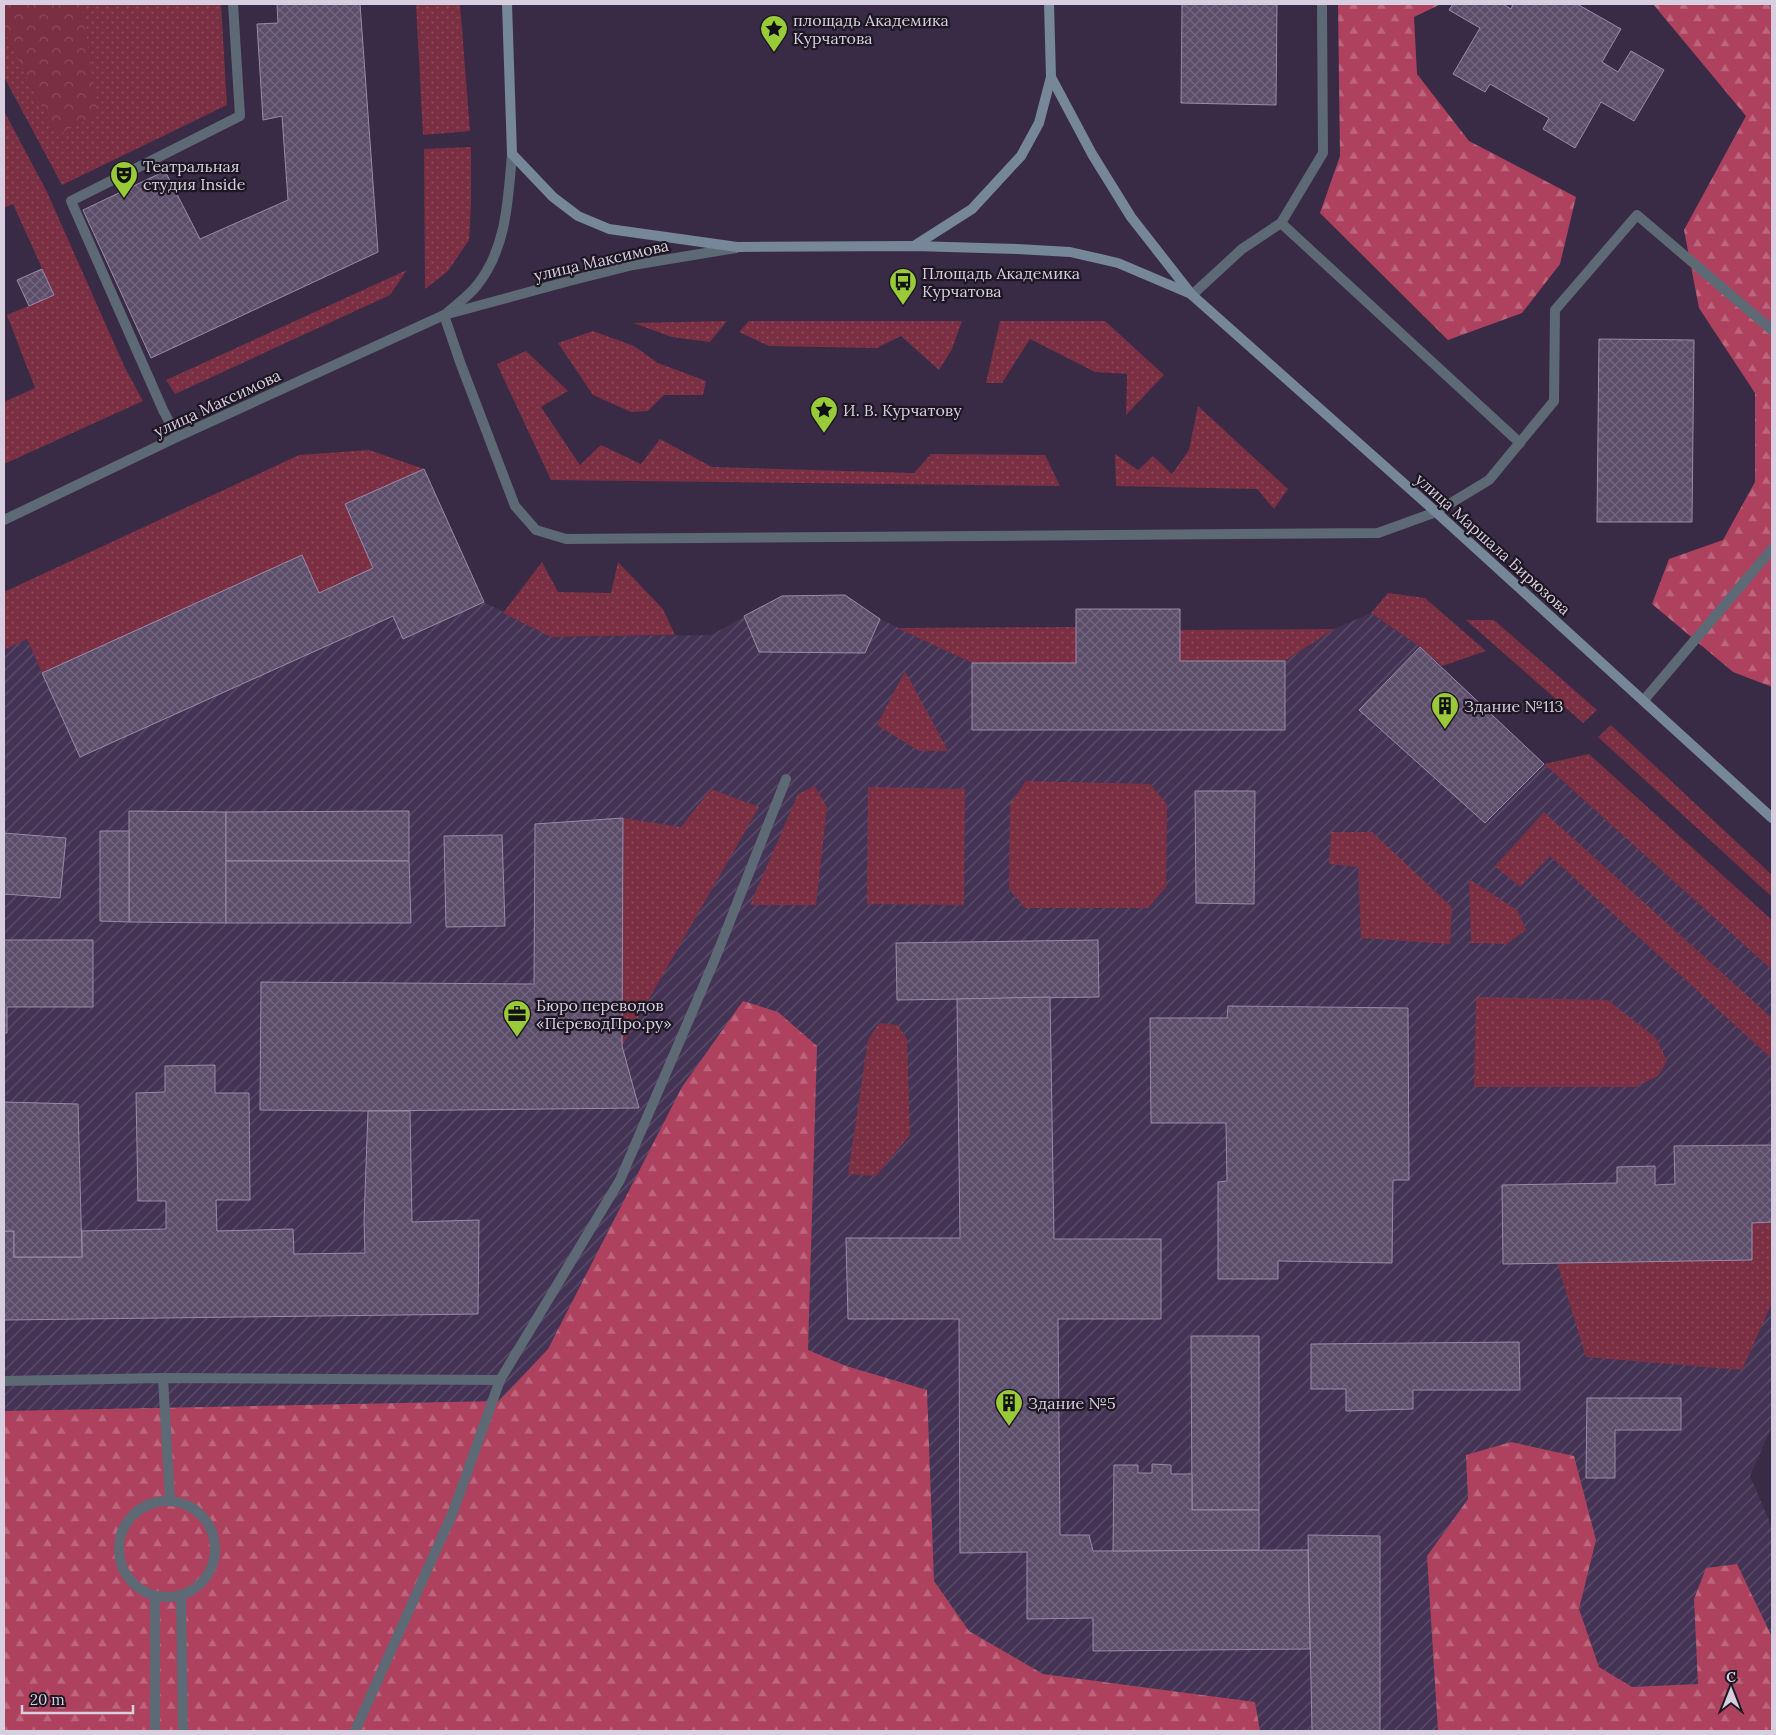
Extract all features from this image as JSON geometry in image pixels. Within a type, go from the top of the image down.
[{"type":"main road","points":[[508,4],[512,154]]},
{"type":"main road","points":[[914,246],[972,209],[1021,156],[1040,123],[1051,77],[1049,4]]},
{"type":"main road","name":"улица Маршала Бирюзова","points":[[1051,77],[1092,154],[1131,217],[1192,295],[1436,512],[1772,818]]},
{"type":"main road","name":"улица Маршала Бирюзова","points":[[512,154],[554,197],[578,216],[609,230],[737,248],[914,246],[1070,252],[1118,263],[1192,295]]},
{"type":"street","points":[[177,437],[71,201],[240,116],[233,4]]},
{"type":"street","points":[[1192,295],[1242,249],[1281,223],[1323,153],[1322,4]]},
{"type":"street","name":"улица Максимова","points":[[444,315],[478,285],[494,257],[507,216],[512,154]]},
{"type":"street","points":[[444,315],[515,506],[536,530],[566,539],[1378,533],[1436,512],[1489,480],[1520,443],[1554,401],[1555,310],[1637,215],[1772,330]]},
{"type":"street","points":[[1281,223],[1520,443]]},
{"type":"street","name":"улица Максимова","points":[[4,520],[177,437],[444,315],[632,266],[737,248]]},
{"type":"street","points":[[1644,700],[1772,549]]},
{"type":"street","points":[[355,1731],[453,1512],[500,1380],[620,1180],[715,959],[786,779]]},
{"type":"street","points":[[4,1381],[163,1378],[500,1380]]},
{"type":"street","points":[[163,1378],[170,1501]]},
{"type":"street","points":[[170,1501],[184,1504],[191,1508],[207,1522],[213,1536],[215,1551],[212,1565],[205,1578],[194,1589],[181,1595],[155,1596],[141,1589],[129,1579],[122,1565],[119,1550],[121,1534],[129,1520],[140,1509],[154,1502],[170,1501]]},
{"type":"street","points":[[181,1595],[183,1731]]},
{"type":"street","points":[[155,1596],[155,1731]]},
{"type":"shaded area","points":[[424,469],[484,602],[551,637],[711,635],[782,596],[845,595],[880,619],[972,663],[972,730],[1284,730],[1285,661],[1334,629],[1371,613],[1420,647],[1544,764],[1772,970],[1772,1426],[1750,1476],[1772,1527],[1772,1731],[4,1731],[4,650],[27,639],[42,672],[302,555],[319,592],[345,504]]},
{"type":"green space","points":[[4,4],[221,4],[227,105],[62,185],[4,77]]},
{"type":"green space","points":[[4,4],[82,4],[98,114],[56,136],[4,31]]},
{"type":"green space","points":[[416,4],[460,4],[470,131],[423,135]]},
{"type":"green space","points":[[1338,4],[1441,4],[1414,17],[1417,74],[1469,141],[1576,197],[1560,264],[1522,313],[1448,340],[1320,213],[1340,156]]},
{"type":"green space","points":[[1653,4],[1772,4],[1772,687],[1733,672],[1652,604],[1669,559],[1723,540],[1755,482],[1755,393],[1699,308],[1684,230],[1746,116]]},
{"type":"green space","points":[[4,111],[47,192],[125,368],[143,401],[4,464],[4,402],[35,388],[7,315],[54,295],[13,204],[4,208]]},
{"type":"green space","points":[[471,147],[469,240],[448,271],[425,289],[424,149]]},
{"type":"green space","points":[[407,270],[390,295],[175,394],[166,380]]},
{"type":"green space","points":[[727,321],[710,342],[672,337],[633,323]]},
{"type":"green space","points":[[749,321],[962,321],[952,349],[939,370],[901,336],[877,348],[769,346],[739,332]]},
{"type":"green space","points":[[1000,321],[1105,321],[1164,375],[1126,415],[1127,374],[1095,372],[1030,339],[1002,383],[986,383]]},
{"type":"green space","points":[[593,331],[634,346],[658,363],[706,381],[703,395],[664,395],[648,411],[631,412],[593,395],[558,343]]},
{"type":"green space","points":[[526,351],[568,391],[541,407],[580,465],[601,445],[641,464],[660,439],[712,467],[914,473],[931,454],[1045,455],[1060,486],[551,480],[497,364]]},
{"type":"green space","points":[[1198,406],[1288,489],[1274,509],[1257,489],[1116,486],[1115,454],[1138,470],[1153,456],[1172,474],[1189,450]]},
{"type":"green space","points":[[369,450],[424,469],[345,504],[373,568],[319,593],[302,555],[42,673],[27,639],[4,650],[4,592],[299,455]]},
{"type":"green space","points":[[542,562],[558,592],[611,593],[618,562],[663,609],[675,635],[551,637],[503,613]]},
{"type":"green space","points":[[1388,593],[1425,598],[1486,651],[1442,666],[1420,647],[1371,613]]},
{"type":"green space","points":[[1466,620],[1494,620],[1597,710],[1583,723]]},
{"type":"green space","points":[[1076,627],[1076,663],[972,663],[897,628]]},
{"type":"green space","points":[[1334,629],[1285,661],[1180,661],[1180,630]]},
{"type":"green space","points":[[905,671],[948,751],[919,751],[877,725]]},
{"type":"green space","points":[[1611,725],[1772,875],[1772,897],[1598,737]]},
{"type":"green space","points":[[1589,754],[1772,920],[1772,970],[1544,764]]},
{"type":"green space","points":[[1026,781],[1150,784],[1167,804],[1166,887],[1148,908],[1025,908],[1009,889],[1010,804]]},
{"type":"green space","points":[[815,786],[827,807],[816,905],[750,905],[798,794]]},
{"type":"green space","points":[[868,787],[965,789],[964,905],[867,904]]},
{"type":"green space","points":[[711,789],[759,807],[622,1046],[623,818],[681,827]]},
{"type":"green space","points":[[1544,812],[1772,1018],[1772,1059],[1550,856],[1520,887],[1495,866]]},
{"type":"green space","points":[[1331,832],[1372,832],[1452,907],[1450,944],[1361,938],[1358,867],[1329,864]]},
{"type":"green space","points":[[1469,879],[1517,910],[1526,930],[1507,944],[1471,943]]},
{"type":"green space","points":[[1476,997],[1608,1000],[1656,1038],[1667,1061],[1658,1076],[1635,1087],[1474,1087]]},
{"type":"green space","points":[[743,1001],[778,1012],[817,1046],[808,1350],[846,1366],[927,1390],[934,1581],[969,1631],[1043,1674],[1255,1702],[1260,1731],[4,1731],[4,1411],[499,1401],[548,1349],[682,1087]]},
{"type":"green space","points":[[879,1023],[898,1025],[907,1039],[910,1135],[876,1176],[848,1174],[868,1040]]},
{"type":"green space","points":[[1772,1222],[1772,1303],[1742,1370],[1586,1357],[1557,1263],[1752,1260],[1752,1223]]},
{"type":"green space","points":[[1511,1442],[1574,1456],[1596,1540],[1579,1609],[1599,1667],[1632,1687],[1698,1684],[1694,1599],[1706,1568],[1737,1564],[1772,1637],[1772,1731],[1438,1731],[1427,1556],[1468,1499],[1466,1455]]},
{"type":"building","points":[[277,4],[360,4],[378,252],[151,358],[83,210],[165,171],[200,239],[288,200],[282,116],[263,120],[257,24],[278,23]]},
{"type":"building","points":[[1182,4],[1277,4],[1276,105],[1181,103]]},
{"type":"building","points":[[1453,4],[1503,4],[1511,9],[1513,4],[1577,4],[1621,29],[1602,62],[1618,72],[1631,51],[1664,70],[1634,121],[1601,102],[1575,148],[1543,129],[1549,118],[1490,84],[1485,92],[1453,74],[1480,28],[1449,10]]},
{"type":"building","points":[[42,269],[54,295],[29,306],[17,280]]},
{"type":"building","points":[[1599,339],[1694,340],[1692,522],[1597,522]]},
{"type":"building","points":[[424,469],[484,602],[403,639],[393,616],[80,757],[42,673],[302,555],[319,593],[373,568],[345,504]]},
{"type":"building","points":[[845,595],[880,619],[865,653],[759,652],[744,616],[782,596]]},
{"type":"building","points":[[1076,609],[1180,609],[1180,661],[1285,661],[1285,730],[972,730],[972,663],[1076,663]]},
{"type":"building","name":"Здание №113","points":[[1420,647],[1544,764],[1485,823],[1359,710]]},
{"type":"building","points":[[1195,791],[1255,791],[1254,904],[1196,903]]},
{"type":"building","points":[[129,811],[226,812],[226,923],[129,922]]},
{"type":"building","points":[[409,811],[409,861],[226,861],[226,812]]},
{"type":"building","points":[[623,818],[622,1046],[639,1108],[368,1111],[260,1110],[261,982],[534,984],[535,824]]},
{"type":"building","points":[[100,831],[129,831],[129,922],[100,921]]},
{"type":"building","points":[[4,833],[66,838],[60,898],[4,894]]},
{"type":"building","points":[[502,835],[505,926],[446,927],[444,836]]},
{"type":"building","points":[[226,861],[409,861],[411,923],[226,923]]},
{"type":"building","points":[[4,940],[93,940],[93,1007],[7,1007],[7,1033],[4,1033]]},
{"type":"building","points":[[1098,940],[1099,997],[897,1000],[896,943]]},
{"type":"building","name":"Здание №5","points":[[1050,997],[1054,1239],[1161,1239],[1161,1319],[1058,1319],[1060,1535],[1089,1535],[1093,1551],[1308,1550],[1310,1649],[1093,1651],[1093,1618],[1027,1619],[1027,1552],[960,1553],[959,1319],[848,1319],[846,1238],[960,1238],[957,999]]},
{"type":"building","points":[[1228,1006],[1408,1008],[1409,1180],[1393,1180],[1392,1263],[1278,1261],[1278,1279],[1218,1279],[1218,1182],[1227,1181],[1226,1123],[1151,1123],[1150,1018],[1227,1018]]},
{"type":"building","points":[[215,1065],[215,1093],[249,1093],[250,1200],[216,1200],[217,1231],[293,1229],[294,1254],[365,1253],[364,1221],[368,1111],[410,1111],[412,1222],[479,1220],[478,1314],[4,1320],[4,1231],[14,1231],[14,1257],[82,1257],[82,1231],[166,1229],[166,1201],[138,1201],[136,1093],[165,1092],[165,1066]]},
{"type":"building","points":[[4,1102],[78,1104],[82,1257],[14,1257],[14,1231],[4,1231]]},
{"type":"building","points":[[1772,1145],[1772,1222],[1752,1223],[1752,1260],[1503,1264],[1502,1185],[1617,1183],[1617,1167],[1655,1166],[1655,1185],[1675,1184],[1674,1146]]},
{"type":"building","points":[[1191,1336],[1259,1336],[1259,1510],[1192,1510]]},
{"type":"building","points":[[1519,1342],[1520,1390],[1413,1390],[1413,1409],[1346,1411],[1346,1389],[1311,1389],[1311,1344]]},
{"type":"building","points":[[1587,1398],[1681,1398],[1681,1430],[1615,1430],[1615,1478],[1586,1478]]},
{"type":"building","points":[[1152,1464],[1171,1465],[1171,1474],[1192,1474],[1192,1510],[1259,1510],[1259,1550],[1113,1551],[1114,1465],[1138,1465],[1138,1473],[1152,1473]]},
{"type":"building","points":[[1308,1535],[1380,1536],[1380,1731],[1312,1731]]},
{"type":"place","name":"площадь Академика Курчатова","points":[[774,53]]},
{"type":"place","name":"Театральная студия Inside","points":[[124,199]]},
{"type":"place","name":"Площадь Академика Курчатова","points":[[903,306]]},
{"type":"place","name":"И. В. Курчатову","points":[[824,434]]},
{"type":"place","name":"Здание №113","points":[[1445,730]]},
{"type":"place","name":"Бюро переводов «ПереводПро.ру»","points":[[517,1038]]},
{"type":"place","name":"Здание №5","points":[[1009,1427]]}]
